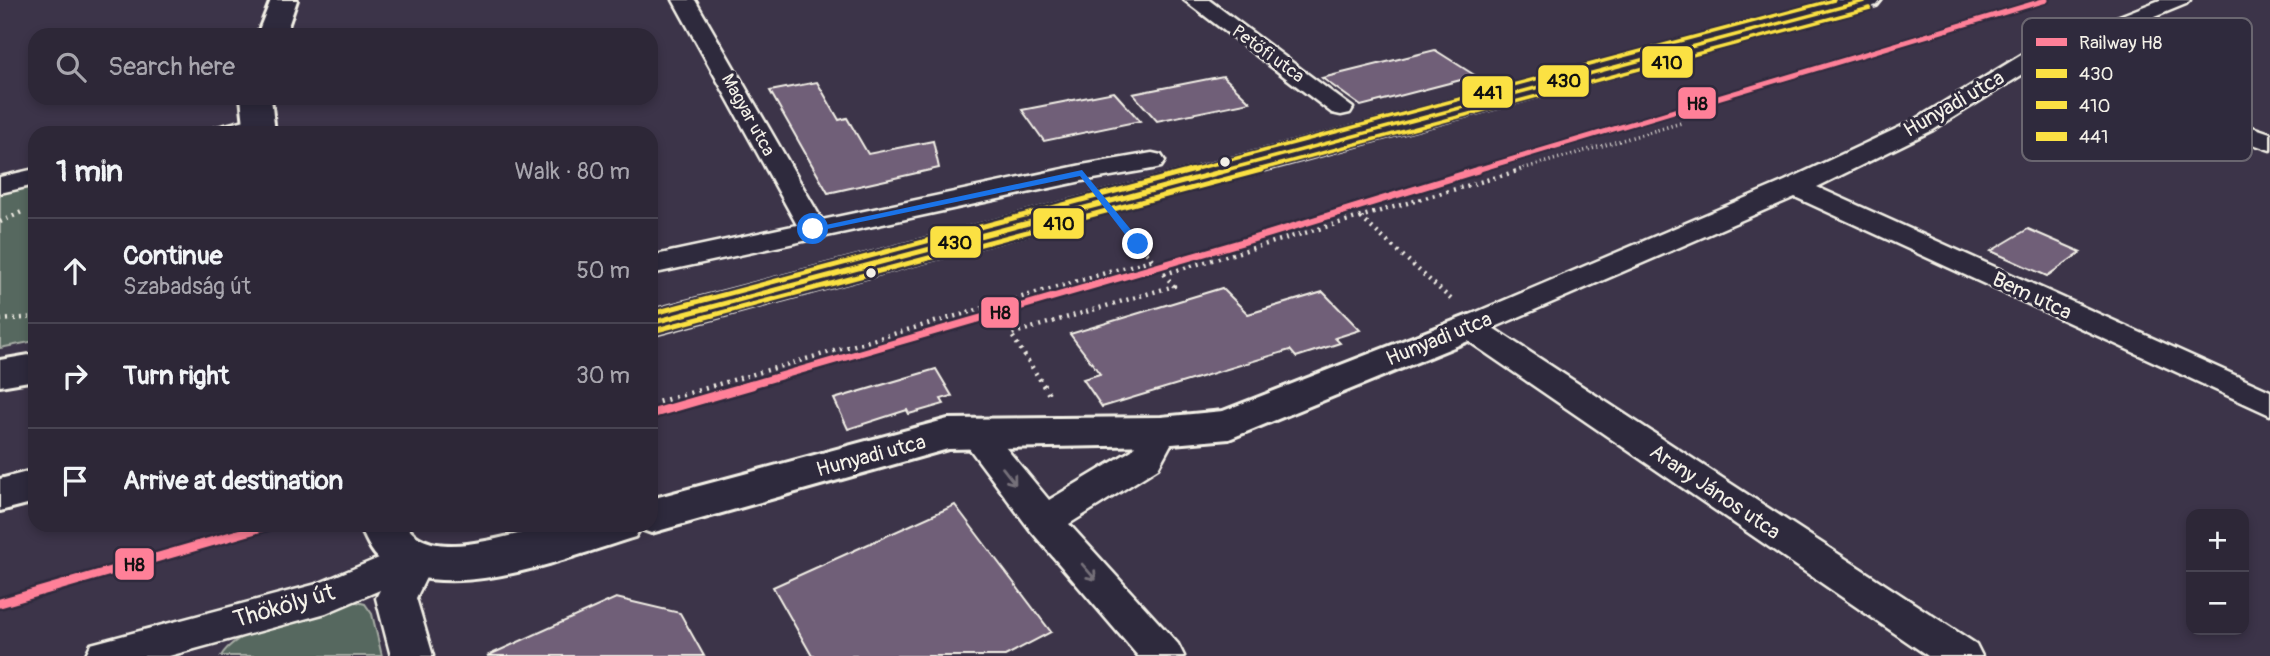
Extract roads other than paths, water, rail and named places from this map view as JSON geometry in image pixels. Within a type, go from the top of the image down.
[{"type":"main road","points":[[274,28],[284,0]]},
{"type":"main road","points":[[658,321],[1868,0]]},
{"type":"main road","name":"Hunyadi utca","points":[[658,514],[948,435],[1073,430],[1161,431],[1228,425],[1474,325]]},
{"type":"main road","points":[[0,373],[28,368]]},
{"type":"main road","points":[[0,495],[28,488]]},
{"type":"main road","points":[[387,532],[398,548],[416,557],[458,563],[476,562],[592,532]]},
{"type":"street","name":"Magyar utca","points":[[684,0],[813,229]]},
{"type":"street","name":"Petőfi utca","points":[[1195,0],[1341,108]]},
{"type":"street","name":"Hunyadi utca","points":[[2134,18],[2179,0]]},
{"type":"street","name":"Hunyadi utca","points":[[1474,325],[1795,187],[1924,125],[2022,65]]},
{"type":"street","points":[[239,126],[258,118]]},
{"type":"street","points":[[2252,136],[2270,142]]},
{"type":"street","points":[[658,263],[1082,173],[1152,161]]},
{"type":"street","points":[[0,185],[28,179]]},
{"type":"street","name":"Bem utca","points":[[1795,187],[2270,404]]},
{"type":"street","name":"Arany János utca","points":[[1474,325],[1961,656]]},
{"type":"street","points":[[1044,521],[1144,459],[1161,431]]},
{"type":"street","points":[[974,432],[1044,521],[1163,656]]},
{"type":"street","points":[[412,656],[396,597],[416,557]]},
{"type":"street","name":"Thököly út","points":[[106,656],[178,645],[326,597],[416,557]]},
{"type":"rail line","name":"H8","points":[[658,412],[1246,241],[1670,111],[2046,0]]},
{"type":"rail line","name":"H8","points":[[0,603],[245,532]]}]
